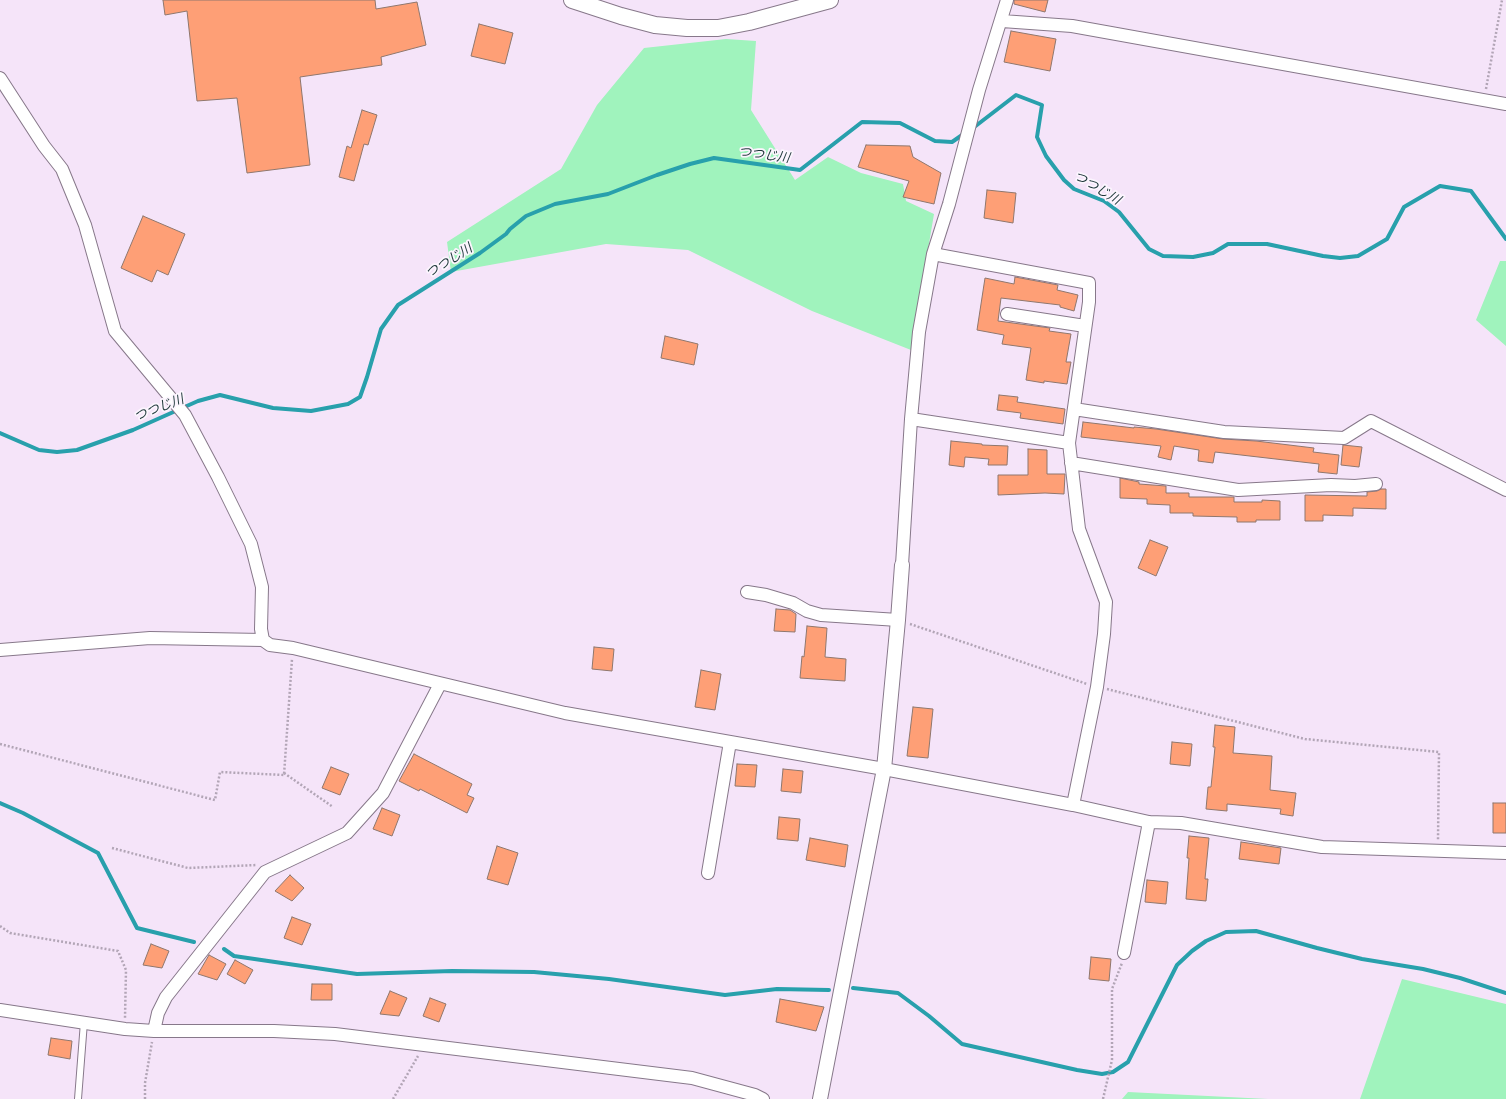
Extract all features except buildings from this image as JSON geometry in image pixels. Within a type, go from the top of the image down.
[{"type":"main road","points":[[572,0],[655,25],[687,28],[718,28],[749,22],[830,0]]},
{"type":"street","points":[[820,1099],[884,769],[898,620],[911,419],[919,332],[933,254],[949,204],[973,112],[1002,21],[1007,0]]},
{"type":"street","points":[[1002,21],[1072,26],[1506,104]]},
{"type":"street","points":[[0,78],[44,146],[62,168],[85,225],[115,331],[185,415],[252,544],[262,586],[262,640]]},
{"type":"street","points":[[933,254],[1089,283],[1089,302],[1084,326],[1069,443],[1079,529],[1106,602],[1104,634],[1097,687],[1073,805]]},
{"type":"street","points":[[1007,314],[1084,326]]},
{"type":"street","points":[[1074,409],[1224,432],[1344,438],[1371,421],[1506,490]]},
{"type":"street","points":[[911,419],[1069,443]]},
{"type":"street","points":[[1071,463],[1238,490],[1376,484]]},
{"type":"street","points":[[747,592],[766,595],[821,615],[898,620]]},
{"type":"street","points":[[0,650],[150,638],[262,640],[270,644],[293,648],[565,713],[884,769],[1073,805],[1149,822],[1181,824],[1322,847],[1506,853]]},
{"type":"street","points":[[154,1031],[158,1013],[166,997],[265,872],[347,834],[383,793],[440,684]]},
{"type":"street","points":[[708,873],[730,742]]},
{"type":"street","points":[[1124,953],[1149,822]]},
{"type":"street","points":[[0,1010],[125,1029],[154,1031],[274,1031],[335,1034],[692,1078],[755,1095],[763,1099]]},
{"type":"lane","points":[[78,1099],[84,1022]]},
{"type":"path","points":[[1484,100],[1502,0]]},
{"type":"path","points":[[898,620],[1097,687],[1305,739],[1439,752],[1438,851]]},
{"type":"path","points":[[0,744],[215,800],[220,772],[284,775],[293,648]]},
{"type":"path","points":[[284,772],[333,807]]},
{"type":"path","points":[[112,848],[188,868],[256,864],[265,872]]},
{"type":"path","points":[[0,926],[10,933],[118,951],[126,970],[125,1029]]},
{"type":"path","points":[[1103,1099],[1112,1060],[1112,989],[1122,963],[1124,953]]},
{"type":"path","points":[[145,1099],[145,1083],[154,1031]]},
{"type":"path","points":[[392,1099],[424,1045]]},
{"type":"green space","points":[[726,39],[756,41],[751,110],[795,180],[828,157],[861,173],[903,184],[906,201],[934,214],[911,350],[812,311],[688,250],[606,244],[451,272],[447,242],[561,169],[597,105],[644,48]]},
{"type":"green space","points":[[1500,261],[1506,261],[1506,346],[1476,320]]},
{"type":"green space","points":[[1402,979],[1506,1004],[1506,1099],[1360,1099]]},
{"type":"green space","points":[[1128,1092],[1268,1099],[1122,1099]]},
{"type":"waterway","name":"つつじ川","points":[[973,128],[1016,95],[1042,105],[1037,137],[1046,156],[1064,180],[1074,189],[1104,201],[1119,212],[1149,249],[1163,256],[1193,257],[1213,253],[1228,244],[1267,244],[1323,256],[1340,258],[1358,256],[1387,239],[1404,207],[1440,186],[1471,191],[1506,239]]},
{"type":"waterway","name":"つつじ川","points":[[0,433],[39,450],[57,452],[77,450],[133,430],[198,401],[220,395],[273,408],[311,411],[348,404],[360,397],[381,329],[398,305],[480,253],[506,234],[526,216],[555,204],[608,194],[657,175],[714,158],[800,170],[862,122],[900,123],[935,141],[952,142],[965,133]]},
{"type":"waterway","points":[[0,803],[23,813],[98,853],[137,928],[194,942]]},
{"type":"waterway","points":[[853,988],[898,993],[929,1016],[962,1044],[1077,1070],[1102,1074],[1113,1072],[1128,1062],[1177,965],[1192,951],[1206,941],[1226,932],[1256,931],[1362,959],[1423,969],[1460,978],[1506,993]]},
{"type":"waterway","points":[[224,949],[234,956],[357,974],[452,971],[534,972],[609,979],[725,995],[777,989],[829,990]]}]
